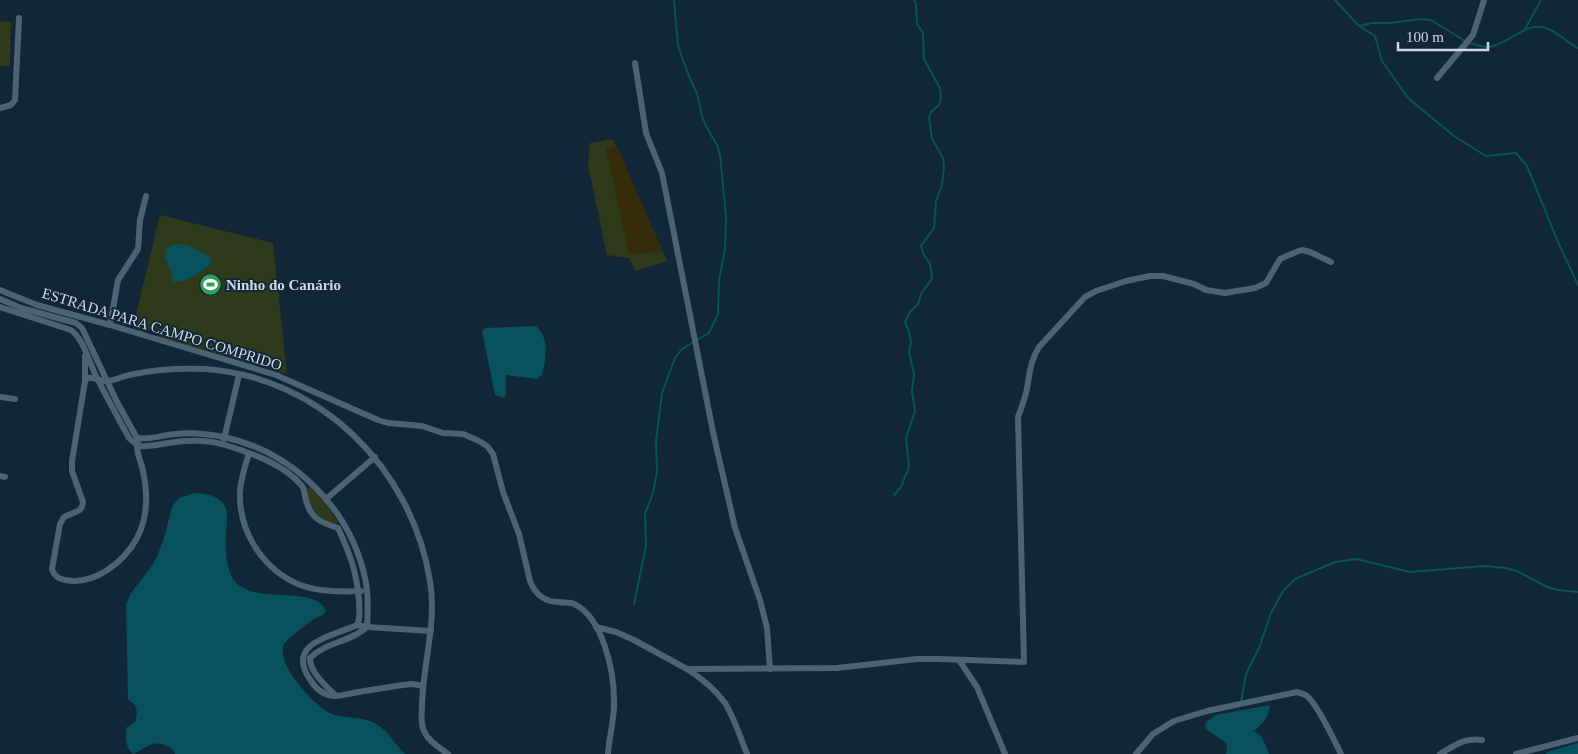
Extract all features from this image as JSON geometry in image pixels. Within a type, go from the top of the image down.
[{"type":"street","points":[[1437,78],[1473,35],[1484,0]]},
{"type":"street","points":[[0,108],[11,105],[16,100],[19,18]]},
{"type":"street","points":[[635,63],[643,121],[662,174],[713,432],[735,528],[760,600],[767,628],[770,669]]},
{"type":"street","points":[[110,325],[118,280],[138,249],[140,220],[146,196]]},
{"type":"street","points":[[687,669],[837,668],[918,659],[1024,662],[1018,417],[1030,367],[1039,347],[1077,305],[1096,290],[1150,276],[1174,278],[1206,290],[1225,293],[1255,288],[1266,283],[1280,259],[1302,250],[1331,262]]},
{"type":"street","name":"ESTRADA PARA CAMPO COMPRIDO","points":[[0,290],[37,305],[248,365],[276,375],[378,420],[388,423],[422,426],[444,433],[463,434],[487,446],[493,454],[503,492],[519,534],[533,588],[543,599],[550,602],[574,604],[589,616],[607,652],[613,679],[614,702],[608,754]]},
{"type":"street","points":[[0,299],[21,308],[76,323],[86,332],[107,381],[138,441],[147,502],[146,512],[137,538],[126,553],[98,576],[69,581],[58,578],[54,575],[52,569],[62,519],[81,510],[83,506],[72,471],[72,461],[85,381],[85,352]]},
{"type":"street","points":[[0,307],[71,330],[78,337],[97,378],[129,438],[138,441],[178,434],[251,445],[283,460],[310,481],[326,499],[358,555],[366,579],[367,627]]},
{"type":"street","points":[[71,330],[76,323]]},
{"type":"street","points":[[85,381],[89,377],[107,381],[132,374],[159,370],[204,369],[223,371],[263,381],[286,390],[331,416],[375,457],[398,489],[417,528],[424,550],[433,602],[423,686],[422,723],[423,730],[430,740],[448,754]]},
{"type":"street","points":[[223,440],[239,375]]},
{"type":"street","points":[[0,397],[15,399]]},
{"type":"street","points":[[223,440],[279,468],[294,478],[304,488],[305,499],[311,514],[323,523],[341,526]]},
{"type":"street","points":[[249,453],[242,479],[241,507],[251,540],[262,558],[280,574],[314,589],[367,591]]},
{"type":"street","points":[[326,499],[375,457]]},
{"type":"street","points":[[304,488],[310,481]]},
{"type":"street","points":[[341,526],[353,562],[358,591],[360,614],[357,625]]},
{"type":"street","points":[[423,686],[412,684],[336,696],[318,691],[305,674],[302,660],[305,650],[313,643],[357,625],[431,631]]},
{"type":"street","points":[[336,696],[313,669],[310,662],[312,656],[329,645],[357,634],[367,627]]},
{"type":"street","points":[[596,627],[616,632],[634,640],[702,679],[725,703],[747,754]]},
{"type":"street","points":[[305,650],[312,656]]},
{"type":"street","points":[[959,660],[976,686],[1005,754]]},
{"type":"street","points":[[1136,754],[1153,734],[1174,721],[1207,710],[1297,692],[1303,693],[1309,698],[1322,717],[1341,754]]},
{"type":"street","points":[[1516,754],[1578,738]]},
{"type":"street","points":[[1440,754],[1467,740],[1482,740]]},
{"type":"shaded area","points":[[0,21],[11,22],[10,66],[0,66]]},
{"type":"shaded area","points":[[613,139],[667,261],[636,271],[629,258],[607,255],[588,165],[590,143]]},
{"type":"shaded area","name":"Ninho do Canário","points":[[160,215],[273,243],[287,374],[160,337],[153,330],[143,332],[133,327]]},
{"type":"shaded area","points":[[177,244],[202,252],[210,257],[211,264],[189,279],[174,282],[165,254],[167,248]]},
{"type":"shaded area","points":[[536,326],[543,337],[546,349],[542,375],[537,379],[506,375],[506,395],[504,398],[495,395],[482,331],[485,328]]},
{"type":"shaded area","points":[[309,487],[312,487],[325,502],[338,522],[336,524],[322,518],[311,506],[307,495]]},
{"type":"shaded area","points":[[195,493],[219,499],[225,506],[227,511],[226,542],[228,566],[230,573],[238,584],[250,591],[264,594],[308,598],[319,602],[326,611],[303,627],[284,644],[285,661],[305,692],[328,712],[339,716],[364,719],[381,727],[405,754],[175,754],[172,749],[162,744],[153,744],[133,754],[130,751],[126,742],[126,728],[135,722],[137,712],[134,704],[128,700],[126,604],[131,593],[157,557],[172,507],[179,498]]},
{"type":"shaded area","points":[[1270,705],[1265,720],[1254,731],[1262,737],[1269,754],[1226,754],[1227,744],[1205,728],[1206,722],[1216,715]]},
{"type":"shaded area","points":[[1578,743],[1578,754],[1546,754],[1547,752]]},
{"type":"sand","points":[[617,146],[663,252],[629,254],[606,149]]},
{"type":"waterway","points":[[634,604],[646,546],[645,514],[653,493],[657,472],[656,441],[662,393],[675,358],[682,349],[709,333],[718,314],[719,280],[725,249],[726,216],[720,155],[702,116],[697,93],[678,45],[674,0]]},
{"type":"waterway","points":[[894,495],[901,487],[909,467],[906,438],[915,411],[912,391],[914,374],[909,352],[911,342],[905,322],[910,312],[918,304],[921,294],[931,280],[930,264],[921,246],[934,228],[936,201],[942,185],[944,168],[943,158],[932,139],[929,117],[931,112],[939,105],[941,99],[940,88],[924,59],[923,33],[917,24],[916,3],[914,0]]},
{"type":"waterway","points":[[1335,0],[1359,26],[1375,36],[1382,61],[1408,98],[1454,136],[1486,156],[1516,153],[1527,166],[1578,285]]},
{"type":"waterway","points":[[1525,29],[1541,0]]},
{"type":"waterway","points":[[1359,26],[1372,23],[1421,19],[1431,20],[1465,41]]},
{"type":"waterway","points":[[1469,43],[1488,47],[1502,43],[1527,29],[1541,27],[1551,30],[1578,48]]},
{"type":"waterway","points":[[1241,702],[1246,674],[1259,648],[1271,613],[1283,591],[1295,579],[1335,562],[1356,559],[1410,572],[1484,566],[1506,568],[1517,571],[1547,587],[1578,592]]},
{"type":"place","name":"Ninho do Canário","points":[[210,285]]}]
